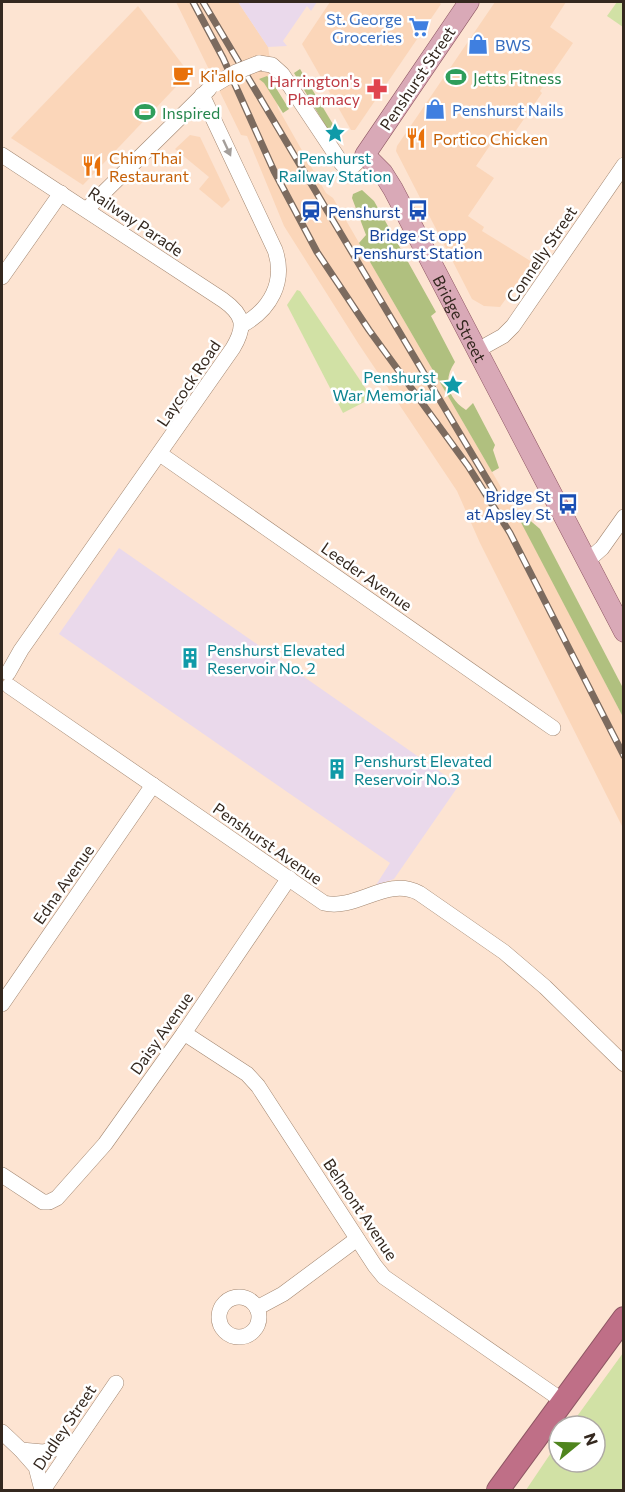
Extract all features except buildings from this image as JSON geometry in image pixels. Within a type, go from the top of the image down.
[{"type":"highway","points":[[498,1491],[624,1318]]},
{"type":"main road","name":"Penshurst Street","points":[[365,155],[469,2]]},
{"type":"main road","name":"Bridge Street","points":[[365,155],[383,173],[393,189],[624,632]]},
{"type":"street","points":[[87,209],[202,95],[216,84],[259,63],[272,65],[282,74],[342,164],[353,166],[365,155]]},
{"type":"street","name":"Laycock Road","points":[[5,680],[21,650],[233,348],[240,337],[242,325],[255,318],[266,306],[277,285],[280,268],[275,250],[202,95]]},
{"type":"street","name":"Railway Parade","points":[[2,155],[224,300],[238,314],[242,325]]},
{"type":"street","name":"Connelly Street","points":[[476,351],[503,336],[513,326],[624,165]]},
{"type":"street","points":[[2,277],[61,192]]},
{"type":"street","name":"Leeder Avenue","points":[[160,454],[553,728]]},
{"type":"street","points":[[586,562],[602,548],[624,517]]},
{"type":"street","name":"Penshurst Avenue","points":[[5,680],[319,900],[330,904],[343,903],[405,887],[419,893],[511,957],[624,1064]]},
{"type":"street","name":"Edna Avenue","points":[[2,1004],[153,785]]},
{"type":"street","name":"Daisy Avenue","points":[[2,1175],[43,1202],[53,1201],[105,1144],[184,1033],[289,878]]},
{"type":"street","name":"Belmont Avenue","points":[[184,1033],[247,1074],[258,1086],[357,1239],[384,1276],[563,1401]]},
{"type":"street","points":[[257,1308],[283,1294],[357,1239]]},
{"type":"street","name":"Dudley Street","points":[[42,1491],[116,1383]]},
{"type":"street","points":[[2,1432],[36,1467],[42,1491]]},
{"type":"street","points":[[21,1450],[43,1452],[72,1445]]},
{"type":"shaded area","points":[[176,2],[238,2],[268,47],[278,108],[326,193],[333,198],[523,525],[623,717],[623,828],[480,543],[457,491],[358,343],[284,226],[247,136],[241,135]]},
{"type":"shaded area","points":[[238,2],[317,2],[311,11],[307,6],[283,41],[287,46],[268,47]]},
{"type":"shaded area","points":[[330,2],[438,2],[441,4],[355,130],[351,130],[302,44]]},
{"type":"shaded area","points":[[495,2],[566,2],[550,27],[573,43],[510,139],[499,132],[476,166],[494,178],[468,216],[484,227],[482,231],[532,262],[500,307],[484,306],[472,299],[396,151],[397,146]]},
{"type":"shaded area","points":[[138,6],[189,73],[83,185],[11,138]]},
{"type":"shaded area","points":[[190,135],[200,137],[230,200],[222,208],[199,189],[209,177],[175,149]]},
{"type":"shaded area","points":[[119,548],[459,785],[394,879],[376,885],[390,863],[59,634]]},
{"type":"green space","points":[[617,2],[623,2],[623,27],[607,16]]},
{"type":"green space","points":[[300,69],[334,126],[328,130],[294,73]]},
{"type":"green space","points":[[267,76],[289,109],[283,113],[259,79]]},
{"type":"green space","points":[[362,190],[374,201],[436,312],[431,316],[455,362],[448,381],[451,394],[466,410],[473,403],[495,445],[493,450],[499,468],[492,472],[359,243],[366,235],[352,198],[353,194]]},
{"type":"green space","points":[[297,290],[300,291],[372,398],[343,413],[287,305]]},
{"type":"green space","points":[[518,510],[540,529],[623,688],[623,717],[515,511]]},
{"type":"green space","points":[[623,1353],[623,1490],[526,1490],[547,1459],[547,1474],[607,1474],[607,1414],[579,1414]]},
{"type":"railway","points":[[193,2],[223,58],[274,171],[317,252],[369,330],[468,466],[510,533],[624,756]]},
{"type":"railway","points":[[203,2],[494,491]]},
{"type":"place","name":"St. George Groceries","points":[[419,27]]},
{"type":"place","name":"BWS","points":[[478,44]]},
{"type":"place","name":"Ki'allo","points":[[183,75]]},
{"type":"place","name":"Jetts Fitness","points":[[456,77]]},
{"type":"place","name":"Harrington's Pharmacy","points":[[377,89]]},
{"type":"place","name":"Penshurst Nails","points":[[435,109]]},
{"type":"place","name":"Inspired","points":[[145,112]]},
{"type":"place","name":"Penshurst Railway Station","points":[[335,133]]},
{"type":"place","name":"Portico Chicken","points":[[416,138]]},
{"type":"place","name":"Chim Thai Restaurant","points":[[92,166]]},
{"type":"place","name":"Bridge St opp Penshurst Station","points":[[418,210]]},
{"type":"place","name":"Penshurst","points":[[311,211]]},
{"type":"place","name":"Penshurst War Memorial","points":[[453,385]]},
{"type":"place","name":"Bridge St at Apsley St","points":[[568,504]]},
{"type":"place","name":"Penshurst Elevated Reservoir No. 2","points":[[190,658]]},
{"type":"place","name":"Penshurst Elevated Reservoir No.3","points":[[337,769]]}]
